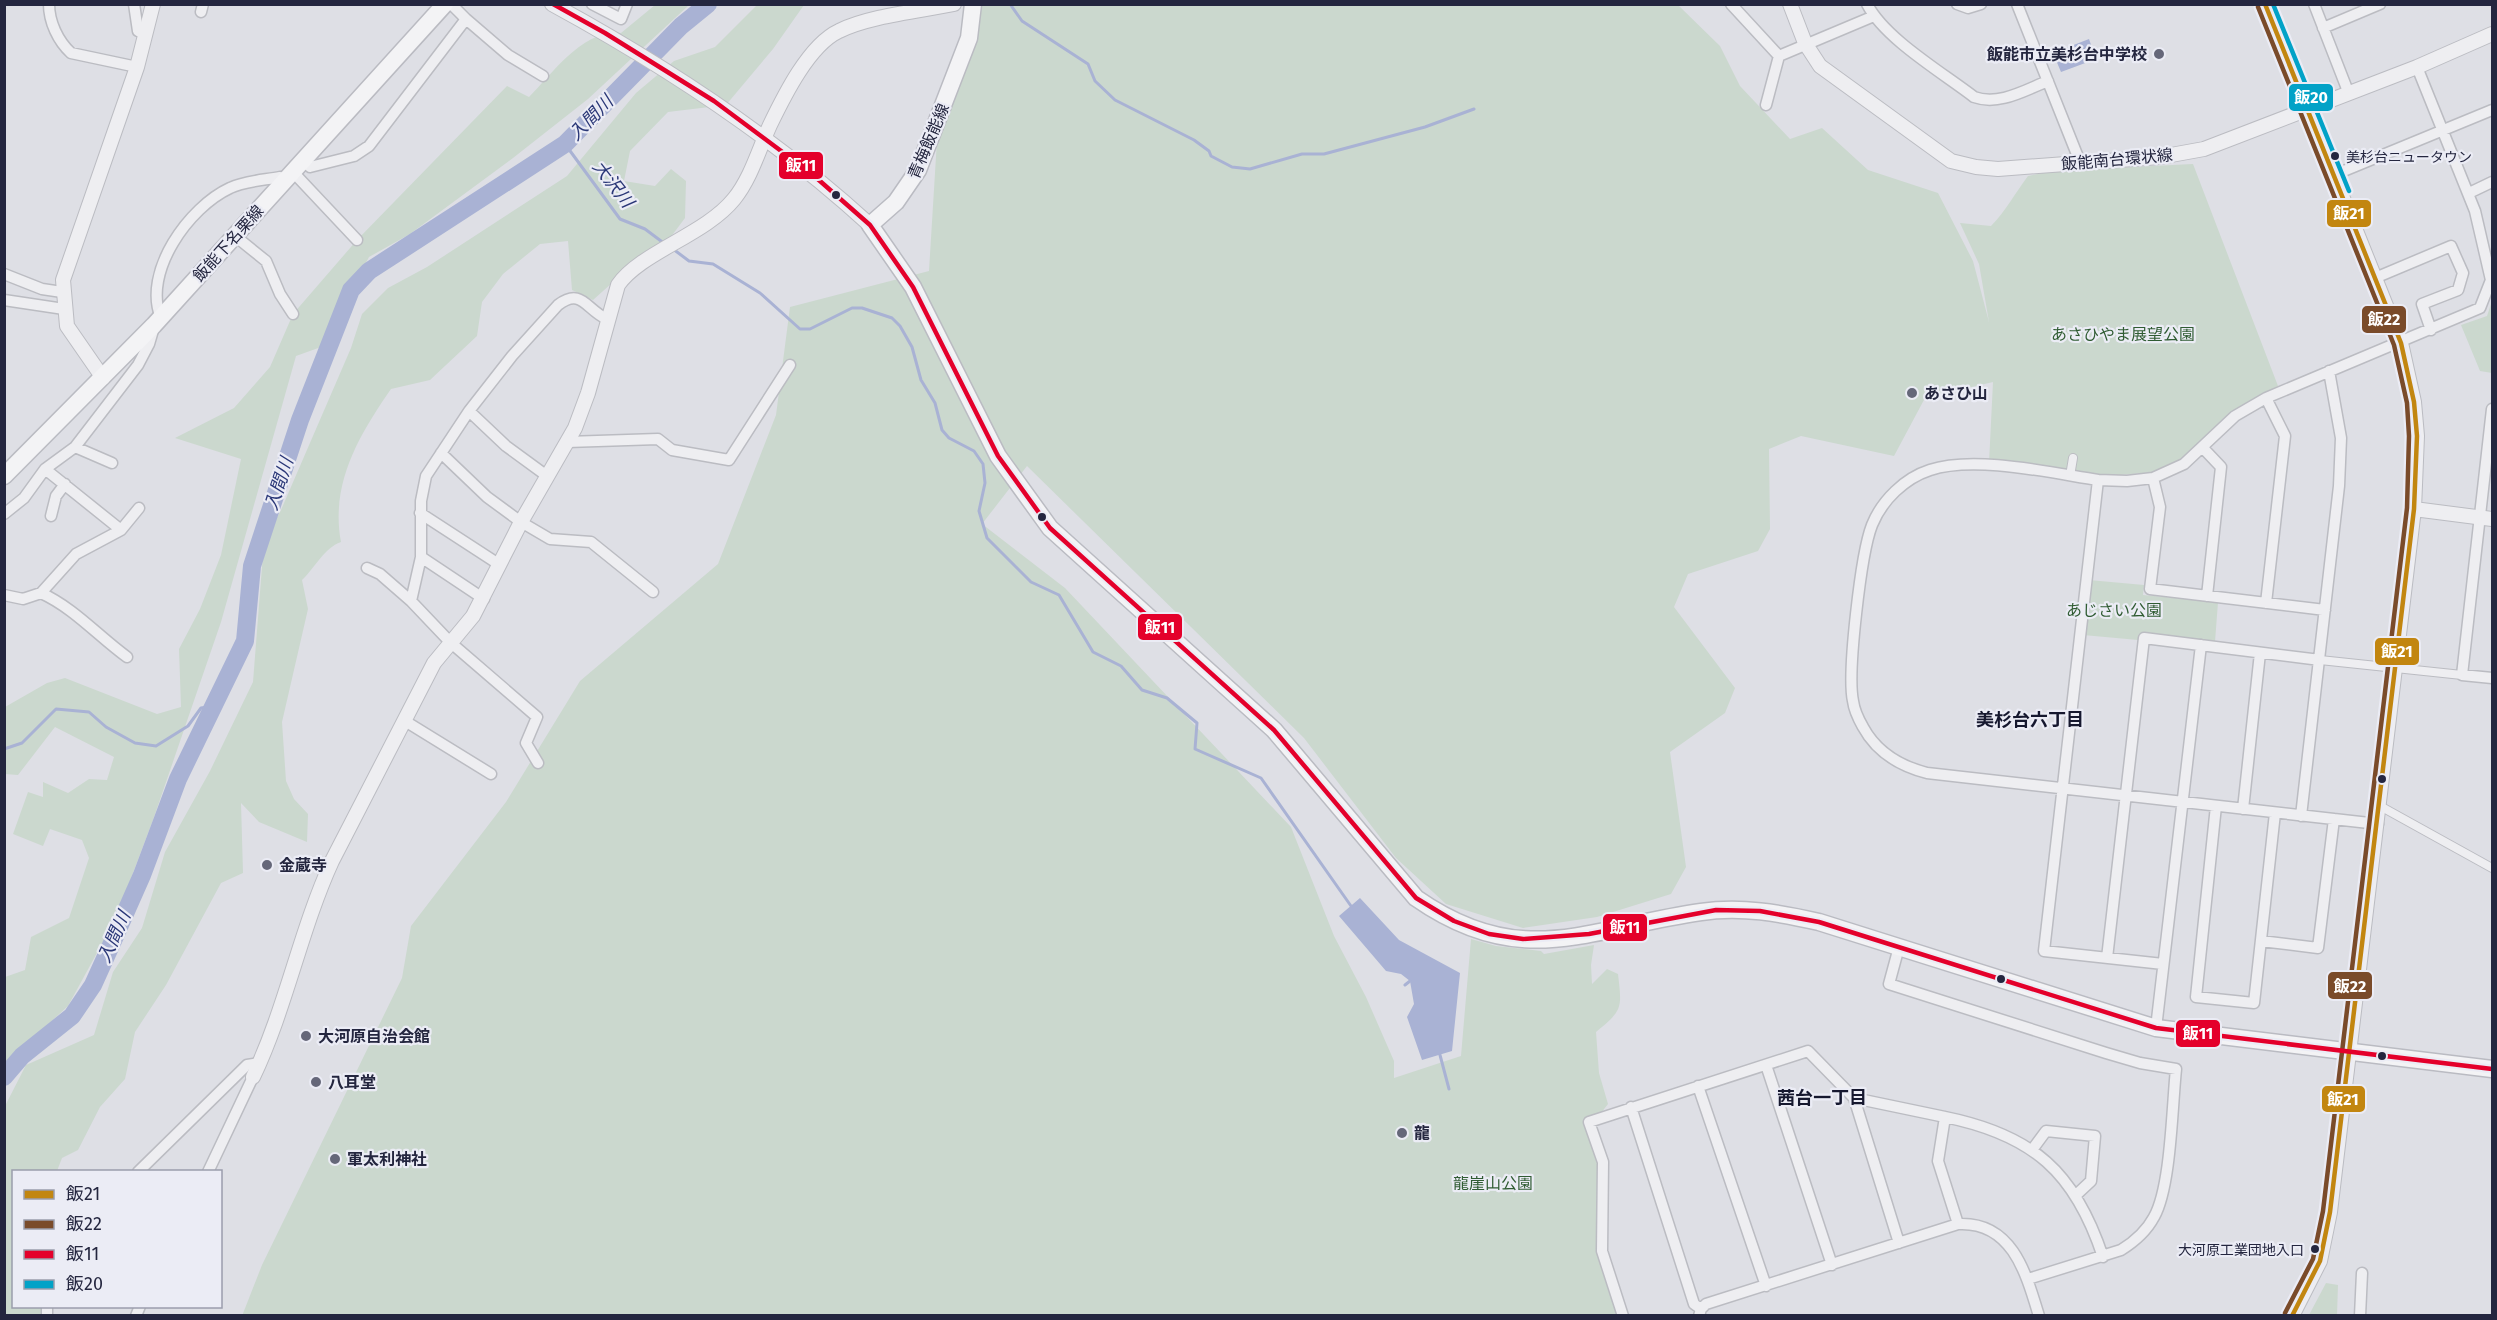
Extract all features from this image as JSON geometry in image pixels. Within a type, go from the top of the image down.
[{"type":"main road","name":"青梅飯能線","points":[[870,225],[896,202],[918,170],[969,38],[974,4]]},
{"type":"main road","name":"飯能下名栗線","points":[[4,476],[158,322],[441,6]]},
{"type":"main road","points":[[870,225],[913,287],[998,456],[1044,521],[1077,555],[1231,688],[1274,730],[1416,898],[1436,912],[1475,930],[1511,939],[1556,939],[1701,912],[1732,910],[1783,914],[1819,922],[2118,1018],[2156,1028],[2493,1069]]},
{"type":"street","points":[[49,4],[51,21],[65,47],[71,53],[137,68]]},
{"type":"street","points":[[134,4],[138,32],[146,34]]},
{"type":"street","points":[[103,378],[67,326],[62,292],[67,265],[137,68],[153,4]]},
{"type":"street","points":[[552,4],[605,33],[714,101],[764,137],[870,225]]},
{"type":"street","points":[[592,4],[621,19],[627,4]]},
{"type":"street","points":[[209,1170],[260,1063],[320,889],[434,663],[484,599],[521,522],[567,442],[588,393],[613,295],[623,278],[692,233],[734,199],[796,78],[820,44],[837,31],[856,24],[954,4]]},
{"type":"street","points":[[1731,4],[1779,56]]},
{"type":"street","name":"飯能南台環状線","points":[[1790,4],[1805,43],[1820,66],[1951,161],[1998,169],[2160,157],[2204,149],[2417,67],[2493,34]]},
{"type":"street","points":[[1867,4],[1888,32],[1974,97],[1985,101],[1999,100],[2048,81]]},
{"type":"street","points":[[1957,4],[1968,8],[1981,4]]},
{"type":"street","points":[[2017,4],[2080,162]]},
{"type":"street","points":[[2265,4],[2401,343],[2414,402],[2417,436],[2414,509],[2378,824],[2325,1239],[2320,1261],[2292,1316]]},
{"type":"street","points":[[2314,4],[2349,94]]},
{"type":"street","points":[[2323,28],[2380,4]]},
{"type":"street","points":[[441,6],[466,19],[508,55],[543,76]]},
{"type":"street","points":[[1766,105],[1779,56],[1805,43],[1874,16]]},
{"type":"street","points":[[4,514],[24,498],[45,469],[75,447],[138,364],[158,322],[157,304],[163,265],[188,220],[198,210],[231,187],[280,177],[293,171],[354,156],[369,146],[466,19]]},
{"type":"street","points":[[2378,824],[1927,773],[1891,760],[1863,727],[1853,702],[1851,679],[1865,550],[1873,524],[1884,504],[1905,483],[1929,470],[1957,464],[2098,480],[2127,481],[2153,478],[2184,464],[2235,416],[2266,398],[2480,308],[2492,280],[2469,193],[2417,67]]},
{"type":"street","points":[[2334,175],[2493,110]]},
{"type":"street","points":[[293,171],[357,240]]},
{"type":"street","points":[[2469,193],[2493,182]]},
{"type":"street","points":[[235,236],[266,261],[280,294],[293,314]]},
{"type":"street","points":[[2375,278],[2451,246],[2463,273],[2458,290],[2422,304],[2431,330]]},
{"type":"street","points":[[4,274],[42,290],[62,292]]},
{"type":"street","points":[[411,601],[421,557],[420,513],[426,476],[469,411],[512,356],[548,315],[567,298],[576,297],[584,301],[596,314],[607,319]]},
{"type":"street","points":[[4,300],[64,309]]},
{"type":"street","points":[[567,442],[658,439],[672,450],[729,460],[790,365]]},
{"type":"street","points":[[2301,816],[2339,486],[2341,438],[2329,371]]},
{"type":"street","points":[[2265,603],[2285,436],[2266,398]]},
{"type":"street","points":[[2463,675],[2486,518],[2493,409]]},
{"type":"street","points":[[469,411],[506,446],[547,476]]},
{"type":"street","points":[[75,447],[111,463]]},
{"type":"street","points":[[2203,448],[2221,467],[2207,596]]},
{"type":"street","points":[[441,453],[487,497],[521,522],[550,539],[591,542],[653,592]]},
{"type":"street","points":[[2070,476],[2073,458]]},
{"type":"street","points":[[45,469],[121,530]]},
{"type":"street","points":[[2153,478],[2160,507],[2150,590],[2325,610]]},
{"type":"street","points":[[2098,480],[2044,951],[2163,964]]},
{"type":"street","points":[[51,516],[56,496],[65,484]]},
{"type":"street","points":[[4,595],[23,599],[41,593],[76,554],[121,530],[140,508]]},
{"type":"street","points":[[2414,509],[2486,518]]},
{"type":"street","points":[[420,513],[500,565]]},
{"type":"street","points":[[421,557],[484,599]]},
{"type":"street","points":[[367,568],[380,574],[411,601],[450,642],[537,717],[526,743],[538,763]]},
{"type":"street","points":[[41,593],[64,604],[93,632],[127,657]]},
{"type":"street","points":[[2107,958],[2144,638],[2395,669],[2493,678]]},
{"type":"street","points":[[2156,1028],[2201,645]]},
{"type":"street","points":[[2243,809],[2260,653]]},
{"type":"street","points":[[405,721],[491,774]]},
{"type":"street","points":[[2216,806],[2196,997],[2254,1003],[2275,813]]},
{"type":"street","points":[[2380,806],[2493,868]]},
{"type":"street","points":[[2261,941],[2318,948],[2334,819]]},
{"type":"street","points":[[1899,947],[1889,984],[2106,1053],[2140,1063],[2176,1069],[2164,1187],[2154,1218],[2134,1242],[2103,1257],[2028,1279]]},
{"type":"street","points":[[1623,1316],[1602,1251],[1603,1162],[1589,1122],[1808,1052],[1854,1098],[1899,1243]]},
{"type":"street","points":[[140,1170],[247,1065],[260,1063]]},
{"type":"street","points":[[1766,1065],[1832,1265]]},
{"type":"street","points":[[1698,1086],[1766,1286]]},
{"type":"street","points":[[1854,1098],[1982,1125],[2032,1150],[2055,1170],[2076,1195],[2093,1228],[2103,1257]]},
{"type":"street","points":[[1631,1107],[1694,1304],[1700,1312],[1706,1304],[1958,1224],[1974,1223],[1990,1228],[2003,1239],[2028,1279],[2038,1316]]},
{"type":"street","points":[[1945,1117],[1938,1161],[1958,1224]]},
{"type":"street","points":[[2032,1150],[2046,1131],[2095,1136],[2091,1181],[2076,1195]]},
{"type":"street","points":[[2360,1316],[2362,1274]]},
{"type":"green space","points":[[655,5],[689,5],[588,99],[410,234],[369,257],[321,347],[296,356],[221,622],[153,820],[116,918],[68,1006],[5,1064],[5,977],[25,970],[31,937],[69,918],[89,858],[82,840],[50,829],[43,846],[13,834],[28,792],[43,797],[43,782],[68,793],[89,779],[107,780],[114,757],[55,727],[18,775],[5,774],[5,707],[47,683],[65,678],[157,714],[181,707],[179,649],[200,609],[221,555],[241,459],[175,438],[234,408],[270,367],[293,314],[357,240],[507,86],[529,97],[570,54],[582,45],[607,34],[621,33]]},
{"type":"green space","points":[[757,5],[804,5],[773,49],[726,105],[668,112],[630,151],[624,181],[655,186],[671,169],[686,181],[685,218],[670,238],[622,274],[593,300],[572,290],[568,241],[540,244],[503,274],[482,302],[477,336],[430,380],[391,389],[368,424],[358,442],[344,480],[340,500],[341,542],[325,553],[302,580],[308,609],[282,722],[286,781],[294,799],[308,814],[307,842],[259,822],[241,803],[243,873],[221,883],[166,985],[135,1032],[125,1079],[100,1107],[78,1150],[62,1158],[57,1170],[12,1170],[12,1308],[44,1308],[45,1315],[5,1315],[4,1108],[26,1065],[94,1035],[113,972],[142,928],[165,852],[210,771],[253,682],[264,541],[281,510],[351,348],[362,314],[388,288],[427,267],[567,176],[636,93],[674,61],[715,47]]},
{"type":"green space","points":[[980,5],[1678,5],[1720,46],[1740,86],[1790,139],[1822,128],[1868,170],[1938,193],[1973,261],[1989,322],[1979,264],[1960,223],[1991,226],[2028,176],[2052,171],[2193,164],[2278,386],[2244,405],[2184,458],[2156,472],[2108,476],[1989,463],[1993,382],[1925,398],[1894,456],[1801,436],[1769,449],[1770,529],[1758,551],[1688,574],[1674,607],[1735,688],[1725,713],[1670,752],[1686,867],[1671,894],[1597,917],[1523,928],[1446,904],[1396,858],[1304,738],[1027,466],[982,524],[1065,588],[1291,827],[1334,936],[1366,997],[1394,1061],[1394,1078],[1461,1056],[1471,939],[1496,946],[1541,951],[1544,954],[1594,945],[1591,965],[1592,984],[1607,969],[1618,974],[1619,1008],[1596,1032],[1599,1073],[1608,1104],[1601,1113],[1585,1119],[1598,1166],[1597,1206],[1618,1315],[242,1316],[262,1265],[402,978],[411,926],[506,802],[580,681],[718,564],[776,415],[790,307],[929,271],[938,124]]},
{"type":"green space","points":[[2492,301],[2492,373],[2480,371],[2461,325],[2487,316]]},
{"type":"green space","name":"あじさい公園","points":[[2089,580],[2144,585],[2143,595],[2218,602],[2215,642],[2139,634],[2138,640],[2083,635]]},
{"type":"green space","points":[[2326,1283],[2338,1285],[2337,1315],[2309,1315]]},
{"type":"water","points":[[2089,39],[2096,59],[2061,72],[2053,53]]},
{"type":"water","points":[[1360,898],[1399,940],[1460,973],[1452,1051],[1422,1060],[1407,1017],[1414,1004],[1410,981],[1401,974],[1386,971],[1339,916]]},
{"type":"waterway","name":"入間川","points":[[4,1077],[22,1056],[72,1016],[93,985],[142,875],[178,779],[245,641],[252,566],[300,420],[351,290],[369,271],[565,144],[681,26],[708,4]]},
{"type":"waterway","points":[[1010,4],[1022,21],[1088,64],[1095,81],[1115,100],[1194,140],[1209,151],[1211,156],[1232,167],[1250,169],[1302,154],[1324,154],[1425,127],[1474,109]]},
{"type":"waterway","name":"大沢川","points":[[565,144],[620,219],[645,229],[665,244]]},
{"type":"waterway","name":"大沢川","points":[[673,249],[689,261],[713,264],[760,293],[800,329],[810,329],[852,308],[862,308],[892,318],[900,326],[912,347],[921,380],[935,403],[942,430],[949,438],[974,451],[983,464],[985,483],[979,511],[987,538],[1031,582],[1059,595],[1093,652],[1121,666],[1142,690],[1167,698],[1197,723],[1195,749],[1261,778],[1351,906]]},
{"type":"waterway","points":[[4,749],[22,743],[56,709],[89,712],[106,727],[135,743],[156,746],[188,726],[201,708],[213,706]]},
{"type":"waterway","points":[[1405,985],[1410,981]]},
{"type":"waterway","points":[[1440,1055],[1449,1089]]},
{"type":"transit line","name":"飯11","points":[[553,4],[605,33],[714,101],[812,174],[870,225],[913,287],[998,456],[1050,528],[1274,730],[1416,898],[1454,921],[1489,934],[1523,939],[1589,934],[1716,910],[1760,911],[1819,922],[2156,1028],[2492,1069]]},
{"type":"transit line","name":"飯21","points":[[2265,4],[2401,343],[2414,402],[2417,436],[2414,509],[2330,1212],[2320,1261],[2292,1316]]},
{"type":"transit line","name":"飯20","points":[[2273,4],[2349,191]]},
{"type":"transit line","name":"飯22","points":[[2258,7],[2394,345],[2407,403],[2409,436],[2407,508],[2323,1211],[2313,1259],[2285,1313]]},
{"type":"place","name":"飯能市立美杉台中学校","points":[[2159,54]]},
{"type":"place","name":"美杉台ニュータウン","points":[[2335,156]]},
{"type":"place","name":"あさひ山","points":[[1912,393]]},
{"type":"place","name":"金蔵寺","points":[[267,865]]},
{"type":"place","name":"大河原自治会館","points":[[306,1036]]},
{"type":"place","name":"八耳堂","points":[[316,1082]]},
{"type":"place","name":"龍","points":[[1402,1133]]},
{"type":"place","name":"軍太利神社","points":[[335,1159]]},
{"type":"place","name":"大河原工業団地入口","points":[[2315,1249]]},
{"type":"district","name":"美杉台六丁目","points":[[2030,720]]},
{"type":"district","name":"茜台一丁目","points":[[1822,1098]]},
{"type":"park label","name":"あさひやま展望公園","points":[[2123,334]]},
{"type":"park label","name":"龍崖山公園","points":[[1493,1183]]}]
